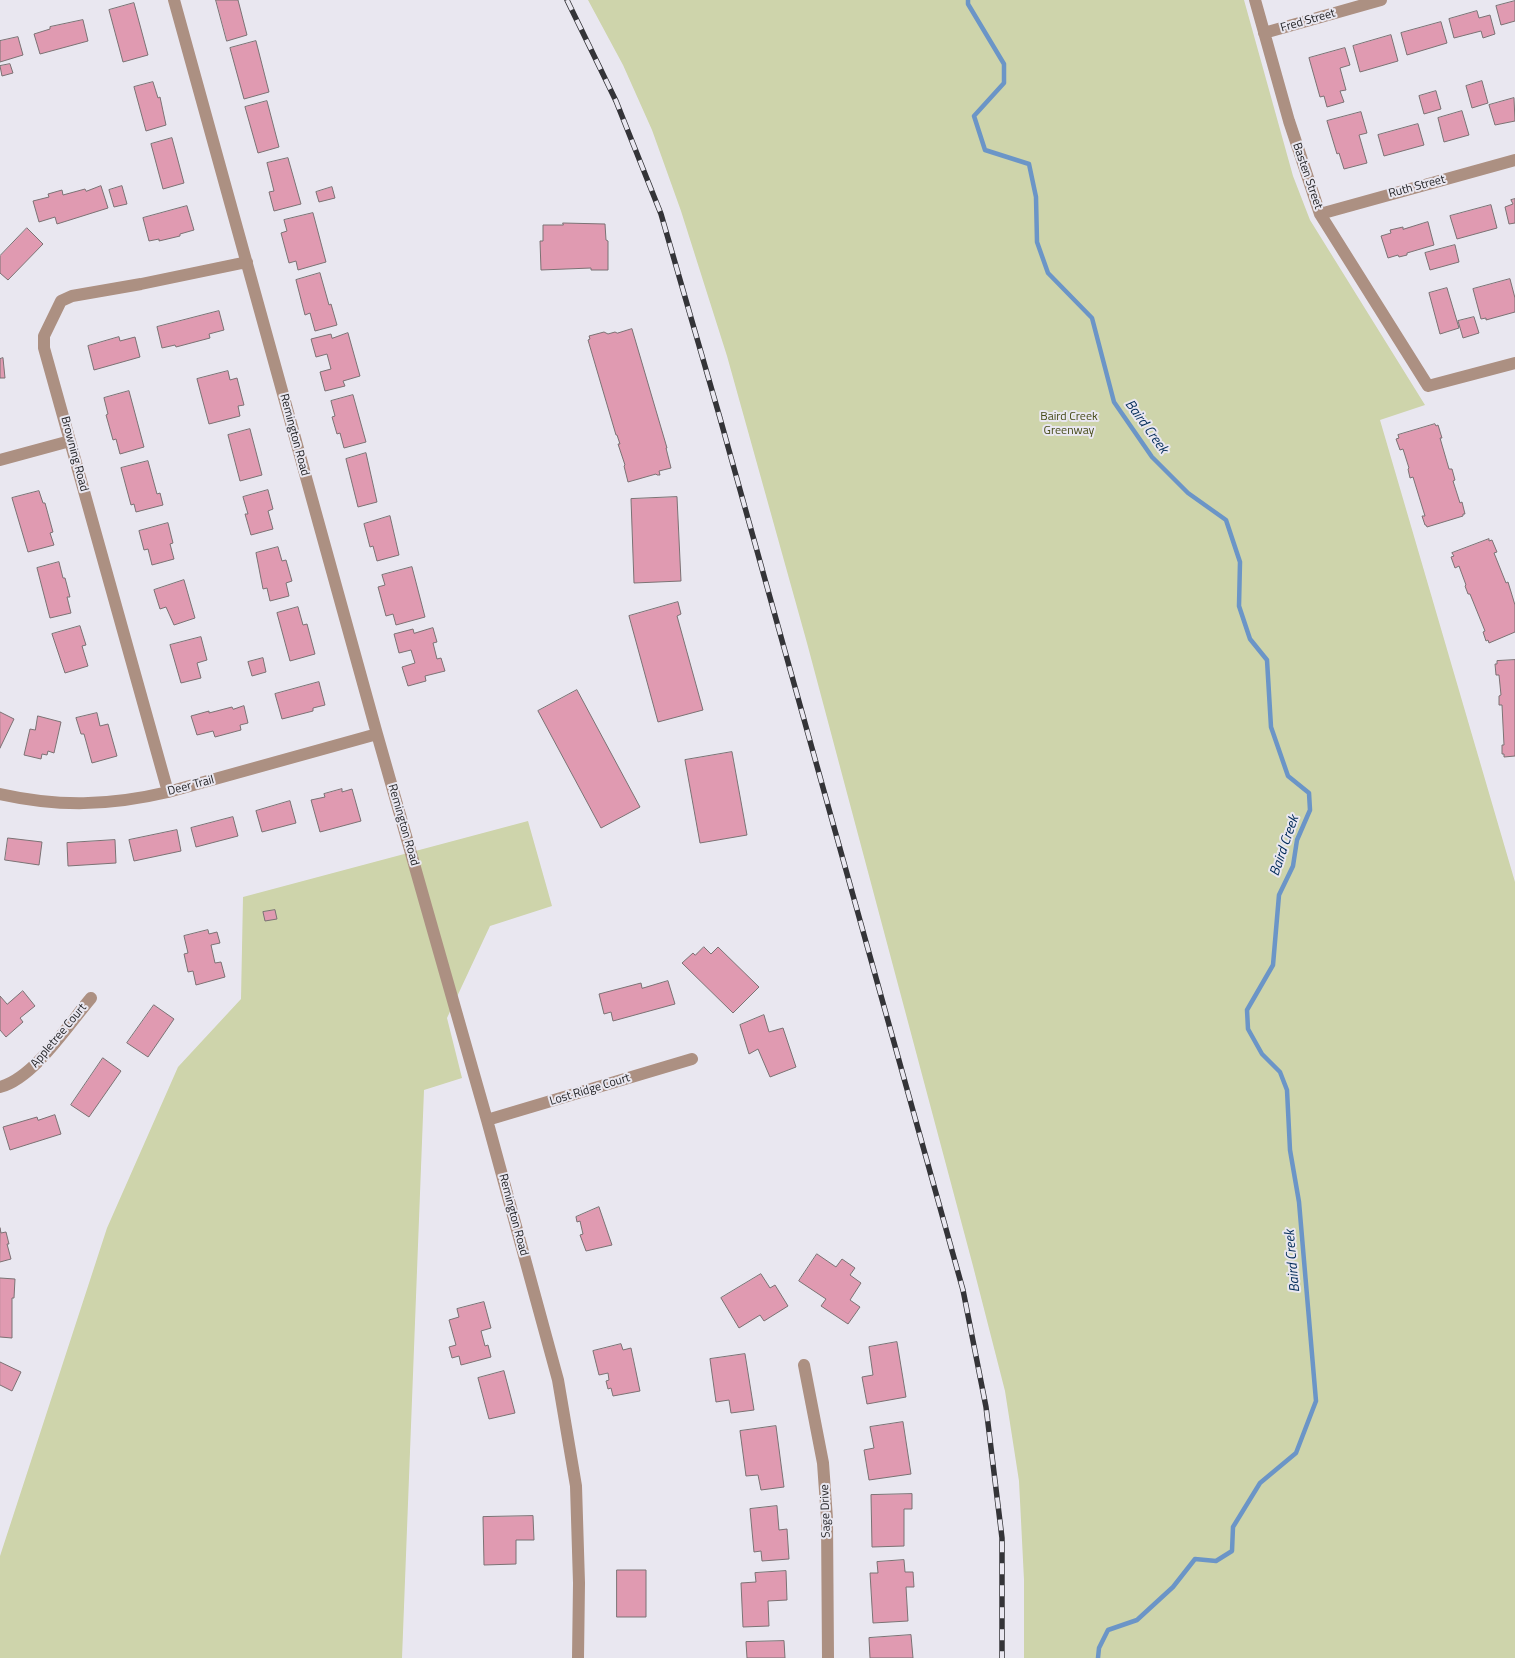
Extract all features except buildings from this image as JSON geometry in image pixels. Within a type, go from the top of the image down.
[{"type":"street","name":"Remington Road","points":[[174,0],[558,1380],[576,1486],[579,1583],[578,1658]]},
{"type":"street","name":"Basten Street","points":[[1255,0],[1289,121],[1320,214],[1428,386],[1515,363]]},
{"type":"street","name":"Fred Street","points":[[1264,33],[1381,0]]},
{"type":"street","name":"Ruth Street","points":[[1320,214],[1515,160]]},
{"type":"street","name":"Browning Road","points":[[168,792],[44,341],[48,326],[61,300],[72,296],[142,284],[247,262]]},
{"type":"street","points":[[0,460],[70,441]]},
{"type":"street","name":"Deer Trail","points":[[0,794],[60,804],[99,804],[137,799],[377,734]]},
{"type":"street","name":"Appletree Court","points":[[0,1087],[18,1080],[32,1069],[91,998]]},
{"type":"street","name":"Lost Ridge Court","points":[[487,1120],[692,1060]]},
{"type":"street","name":"Sage Drive","points":[[804,1366],[824,1463],[827,1519],[828,1658]]},
{"type":"green space","name":"Baird Creek Greenway","points":[[588,0],[1244,0],[1293,176],[1310,220],[1425,405],[1380,420],[1515,882],[1515,1658],[1024,1658],[1024,1580],[1019,1481],[1005,1391],[973,1266],[807,643],[727,356],[681,211],[652,130],[623,65]]},
{"type":"green space","points":[[528,821],[552,906],[490,926],[447,1018],[462,1078],[424,1090],[402,1658],[0,1658],[0,1556],[107,1228],[178,1067],[241,999],[243,897]]},
{"type":"waterway","name":"Baird Creek","points":[[968,0],[968,4],[1004,64],[1004,83],[974,116],[985,150],[1029,164],[1036,197],[1037,242],[1048,273],[1092,318],[1114,402],[1152,457],[1188,493],[1226,520],[1240,562],[1239,606],[1250,639],[1267,660],[1271,727],[1288,776],[1309,793],[1310,810],[1297,840],[1293,866],[1279,895],[1273,965],[1247,1010],[1248,1029],[1262,1054],[1280,1072],[1287,1090],[1290,1150],[1299,1202],[1316,1401],[1296,1453],[1260,1483],[1233,1527],[1232,1551],[1216,1561],[1195,1559],[1173,1587],[1137,1620],[1108,1630],[1099,1648],[1098,1658]]},
{"type":"railway","points":[[567,0],[616,101],[661,214],[720,418],[963,1290],[986,1407],[1002,1538],[1002,1658]]}]
